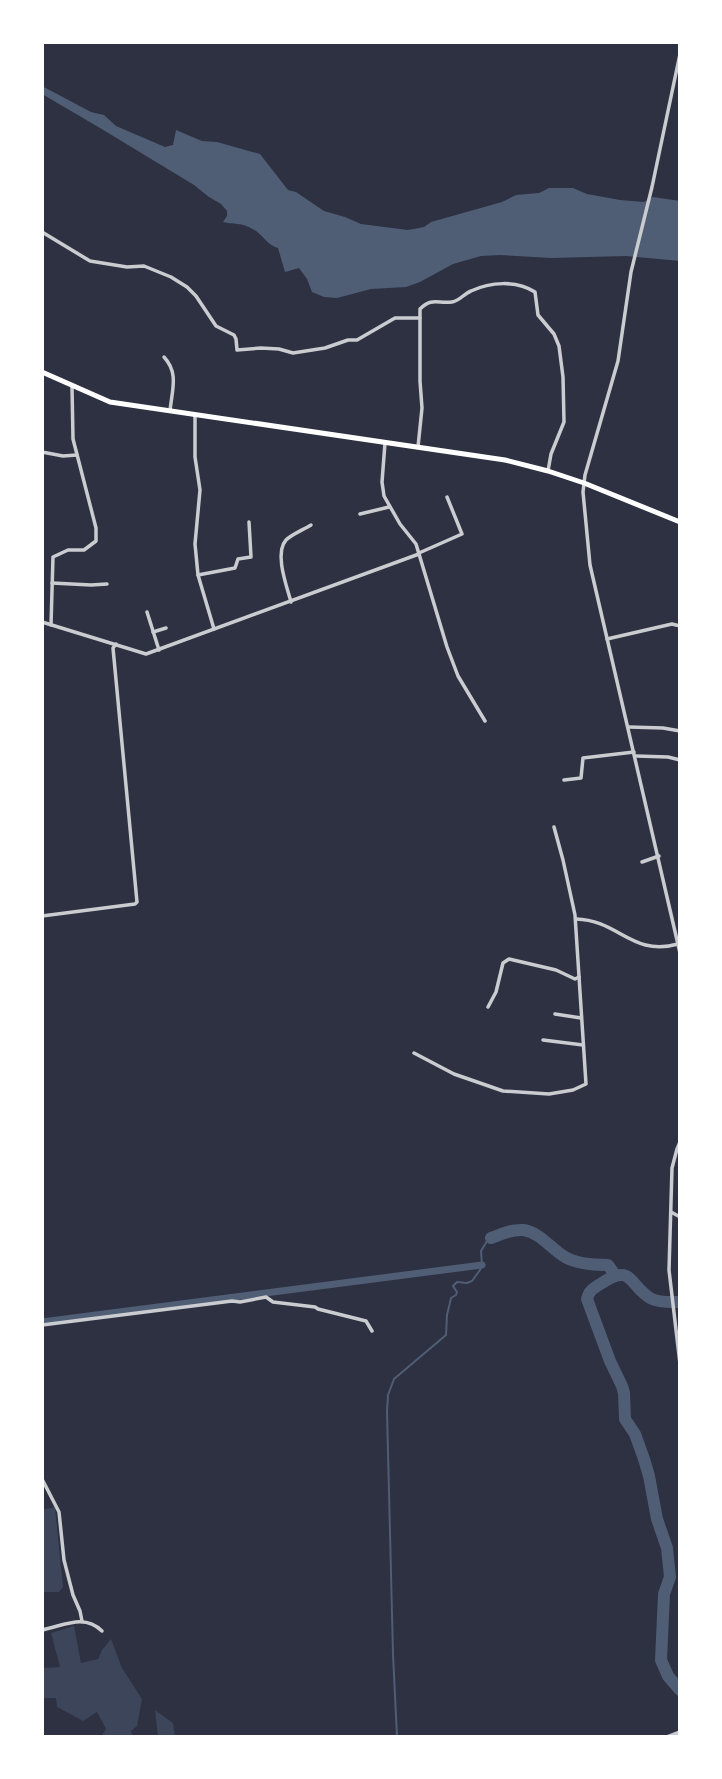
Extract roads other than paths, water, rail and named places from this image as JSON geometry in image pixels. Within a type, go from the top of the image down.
[{"type":"main road","points":[[42,372],[110,402],[505,460],[584,483],[680,522]]},
{"type":"street","points":[[680,54],[631,272],[618,361],[583,492],[590,565],[680,953]]},
{"type":"street","points":[[42,232],[90,261],[127,267],[144,266],[171,277],[196,296],[216,326],[234,335],[237,350],[261,348],[293,353],[325,348],[356,340],[395,318],[420,318]]},
{"type":"street","points":[[418,447],[422,408],[420,309],[433,301],[456,301],[471,291],[496,283],[525,286],[535,292],[538,315],[557,340],[563,377],[564,422],[551,454],[548,471]]},
{"type":"street","points":[[164,357],[171,364],[173,373],[169,411]]},
{"type":"street","points":[[51,625],[53,558],[68,550],[85,550],[96,541],[96,528],[72,430],[72,386]]},
{"type":"street","points":[[195,415],[195,457],[200,490],[195,538],[198,575],[214,629]]},
{"type":"street","points":[[385,443],[382,482],[384,496],[416,544],[458,676],[485,721]]},
{"type":"street","points":[[42,452],[62,456],[77,455]]},
{"type":"street","points":[[42,622],[146,654],[159,650],[291,602],[463,534],[447,497]]},
{"type":"street","points":[[360,514],[390,507]]},
{"type":"street","points":[[198,575],[235,568],[238,559],[251,557],[249,522]]},
{"type":"street","points":[[291,602],[281,559],[282,548],[289,538],[311,525]]},
{"type":"street","points":[[52,583],[107,584]]},
{"type":"street","points":[[147,612],[159,650]]},
{"type":"street","points":[[607,639],[672,624],[680,626]]},
{"type":"street","points":[[153,632],[166,628]]},
{"type":"street","points":[[42,916],[137,902],[113,648],[116,644]]},
{"type":"street","points":[[629,727],[680,731]]},
{"type":"street","points":[[564,780],[581,778],[583,758],[635,754],[680,760]]},
{"type":"street","points":[[414,1053],[454,1074],[503,1091],[549,1094],[573,1090],[586,1084],[576,919],[554,827]]},
{"type":"street","points":[[642,862],[659,856]]},
{"type":"street","points":[[576,919],[601,923],[645,946],[666,947],[678,944]]},
{"type":"street","points":[[488,1007],[496,992],[503,963],[509,959],[556,970],[575,979],[579,975]]},
{"type":"street","points":[[555,1014],[581,1018]]},
{"type":"street","points":[[543,1040],[583,1045]]},
{"type":"street","points":[[680,1144],[672,1168],[669,1270],[680,1364]]},
{"type":"street","points":[[671,1212],[680,1217]]},
{"type":"street","points":[[42,1325],[266,1297],[273,1301],[315,1307],[366,1321],[372,1331]]},
{"type":"street","points":[[674,1319],[680,1320]]},
{"type":"street","points":[[42,1479],[59,1512],[64,1560],[82,1621]]},
{"type":"street","points":[[42,1630],[82,1621],[96,1625],[102,1631]]},
{"type":"street","points":[[667,1737],[680,1732]]},
{"type":"waterway","points":[[491,1238],[515,1230],[529,1231],[565,1257],[585,1264],[608,1265],[615,1275]]},
{"type":"waterway","points":[[397,1737],[388,1395],[394,1379],[446,1335],[451,1298],[457,1292],[453,1286],[457,1282],[472,1281],[482,1265],[481,1251],[491,1238]]},
{"type":"waterway","points":[[42,1322],[482,1265]]},
{"type":"waterway","points":[[680,1302],[652,1299],[630,1279],[620,1275],[594,1288],[587,1299],[622,1386],[625,1419],[635,1434],[644,1459],[657,1519],[667,1548],[670,1577],[664,1594],[661,1660],[668,1676],[680,1690]]}]
